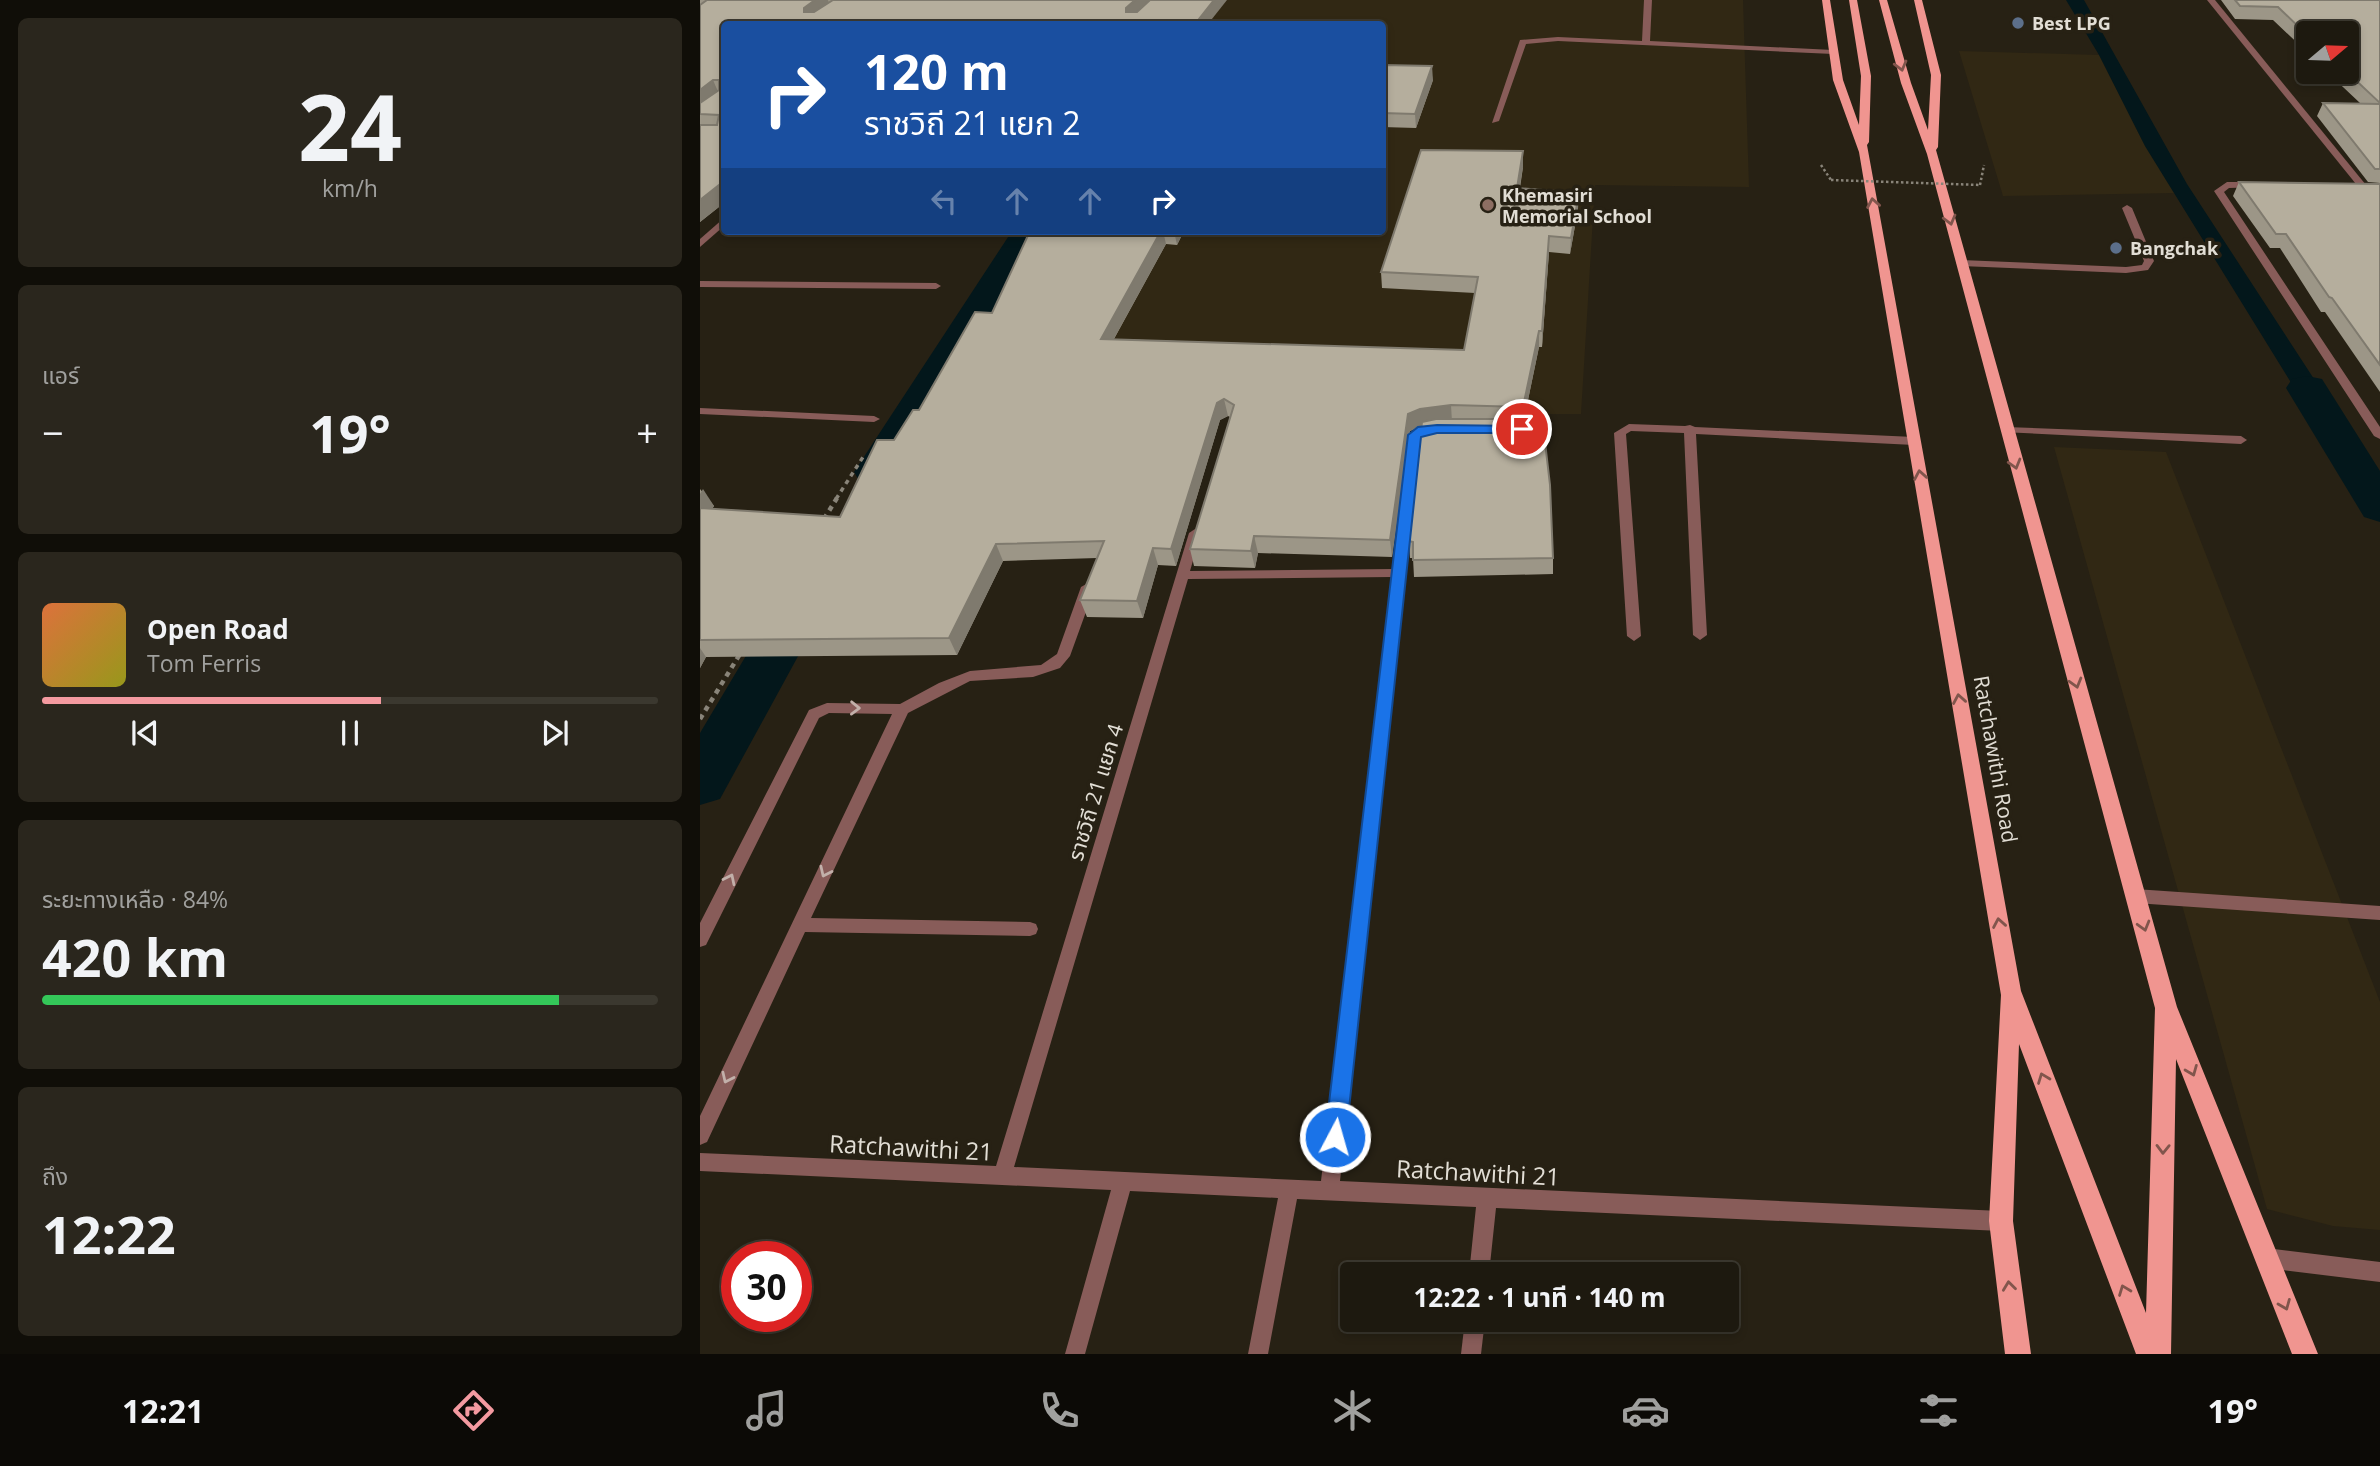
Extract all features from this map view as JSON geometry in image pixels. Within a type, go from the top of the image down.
[{"type":"main road","name":"Ratchawithi Road","points":[[1826,0],[1838,80],[1864,152],[2010,990],[2149,1354]]},
{"type":"main road","name":"Ratchawithi Road","points":[[1853,0],[1866,76],[1864,152]]},
{"type":"main road","points":[[1883,0],[1906,83],[1933,154],[2006,430],[2166,1008],[2305,1354]]},
{"type":"main road","points":[[1917,0],[1936,75],[1933,154]]},
{"type":"main road","points":[[2010,990],[2001,1221],[2018,1354]]},
{"type":"main road","points":[[2158,1354],[2166,1008]]},
{"type":"street","points":[[1646,43],[1648,0]]},
{"type":"street","points":[[2211,0],[2367,187],[2349,187]]},
{"type":"street","points":[[1495,121],[1523,42],[1558,39],[1833,52]]},
{"type":"street","points":[[2265,185],[2227,185],[2219,191],[2380,436]]},
{"type":"street","points":[[1961,263],[2126,270],[2145,268],[2149,261],[2127,208]]},
{"type":"street","points":[[700,244],[721,224]]},
{"type":"street","points":[[700,284],[936,286]]},
{"type":"street","points":[[700,411],[874,419]]},
{"type":"street","points":[[1634,636],[1620,433],[1629,427],[1637,426],[1914,441]]},
{"type":"street","points":[[1690,428],[1700,635]]},
{"type":"street","points":[[1329,1190],[1415,435],[1423,430],[1461,429]]},
{"type":"street","points":[[2006,430],[2241,440]]},
{"type":"street","name":"ราชวิถี 21 แยก 4","points":[[1002,1176],[1198,524]]},
{"type":"street","points":[[1182,575],[1399,573]]},
{"type":"street","points":[[700,940],[814,714],[827,708],[902,709],[971,675],[1039,671],[1055,664],[1063,656],[1093,574]]},
{"type":"street","points":[[700,1136],[902,709]]},
{"type":"street","points":[[2135,896],[2380,913]]},
{"type":"street","points":[[800,925],[1030,929]]},
{"type":"street","name":"Ratchawithi 21","points":[[700,1162],[2001,1221]]},
{"type":"street","points":[[1074,1354],[1123,1181]]},
{"type":"street","points":[[1258,1354],[1289,1189]]},
{"type":"street","points":[[1480,1262],[1487,1197]]},
{"type":"street","points":[[2266,1258],[2380,1272]]},
{"type":"street","points":[[1471,1354],[1474,1332]]},
{"type":"path","points":[[1821,165],[1831,180],[1980,185],[1984,165]]},
{"type":"path","points":[[822,523],[865,454]]},
{"type":"path","points":[[700,719],[743,650]]},
{"type":"shaded area","name":"Khemasiri Memorial School","points":[[1173,0],[1743,0],[1749,187],[1595,185],[1581,414],[933,414],[997,302],[1040,235],[1386,235],[1386,21],[1156,21]]},
{"type":"shaded area","points":[[2066,0],[2084,0],[2187,184],[2359,448],[2332,449],[2145,146],[2099,55]]},
{"type":"shaded area","points":[[1959,51],[2099,55],[2145,146],[2174,193],[2003,196]]},
{"type":"shaded area","points":[[2054,447],[2166,452],[2380,1002],[2380,1230],[2333,1226],[2267,1209]]},
{"type":"building","points":[[707,0],[815,0],[804,8],[804,12],[814,12],[833,0],[1135,0],[1126,8],[1126,12],[1137,12],[1150,0],[1214,0],[1197,21],[721,21],[721,183],[700,200],[700,125],[717,125],[719,115],[700,114],[700,103],[719,90],[719,80],[713,80],[700,90],[700,5]]},
{"type":"building","points":[[2235,0],[2380,0],[2380,103],[2359,83],[2359,21],[2296,21],[2296,24],[2278,7],[2240,6]]},
{"type":"building","points":[[1386,65],[1432,66],[1415,114],[1386,113]]},
{"type":"building","points":[[2323,103],[2380,104],[2380,169],[2375,169]]},
{"type":"building","points":[[1421,150],[1523,151],[1517,188],[1579,193],[1571,238],[1549,236],[1542,331],[1539,331],[1523,407],[1451,405],[1420,409],[1408,414],[1390,540],[1254,536],[1251,551],[1190,549],[1234,405],[1224,399],[1217,403],[1171,549],[1153,548],[1137,601],[1080,600],[1104,541],[996,544],[949,638],[700,640],[700,508],[840,517],[877,440],[894,440],[913,410],[919,410],[975,312],[992,313],[1028,235],[1159,235],[1101,339],[1464,350],[1478,277],[1381,272]]},
{"type":"building","points":[[2239,182],[2380,184],[2380,365],[2286,234],[2276,234]]},
{"type":"building","points":[[1436,419],[1521,419],[1519,426],[1543,425],[1550,485],[1553,558],[1413,560],[1413,542],[1409,541],[1422,422]]},
{"type":"waterway","points":[[876,472],[1027,235]]},
{"type":"waterway","points":[[2307,388],[2380,507]]},
{"type":"waterway","points":[[700,783],[807,594]]},
{"type":"place","name":"Best LPG","points":[[2018,23]]},
{"type":"place","name":"Khemasiri Memorial School","points":[[1488,205]]},
{"type":"place","name":"Bangchak","points":[[2116,248]]},
{"type":"route","points":[[1335,1137],[1415,435],[1423,430],[1437,429],[1522,429]]}]
